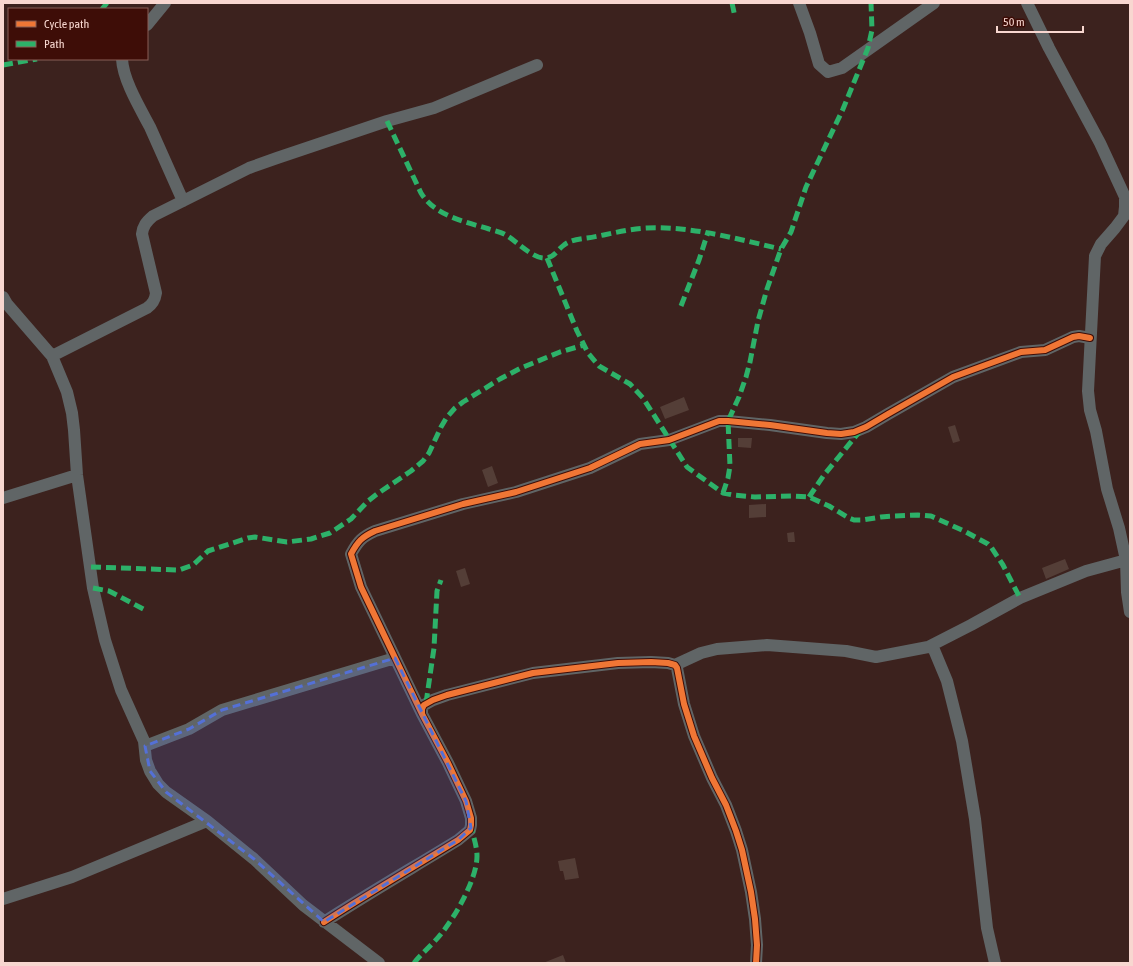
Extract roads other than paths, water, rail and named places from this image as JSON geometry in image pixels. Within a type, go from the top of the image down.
[{"type":"street","points":[[148,24],[165,3]]},
{"type":"street","points":[[799,3],[819,64],[828,72],[842,68],[934,3]]},
{"type":"street","points":[[1027,3],[1048,48],[1100,143],[1127,199],[1124,216],[1116,228],[1101,244],[1095,256],[1088,391],[1107,488],[1128,559],[1127,592],[1130,612]]},
{"type":"street","points":[[122,60],[124,73],[129,85],[183,201]]},
{"type":"street","points":[[52,356],[147,308],[155,299],[156,293],[142,234],[143,226],[153,216],[249,168],[387,121],[434,108],[537,65]]},
{"type":"street","points":[[3,297],[7,304],[52,356],[67,392],[72,413],[77,475],[93,588],[105,640],[121,690],[141,734],[145,746],[146,760],[150,771],[158,784],[175,800],[207,821],[254,859],[363,959],[379,963]]},
{"type":"street","points":[[324,922],[458,840],[471,828],[471,818],[466,801],[361,588],[351,554],[363,536],[463,504],[516,492],[590,468],[640,444],[669,440],[728,420],[827,433],[842,434],[854,432],[866,427],[921,396],[946,380],[1021,352],[1045,350],[1073,337],[1080,336],[1090,338]]},
{"type":"street","points":[[3,498],[77,475]]},
{"type":"street","points":[[422,714],[424,705],[446,695],[533,672],[618,663],[660,662],[675,665],[708,651],[767,644],[846,651],[876,657],[928,648],[1020,598],[1086,571],[1128,559]]},
{"type":"street","points":[[932,645],[947,681],[962,742],[976,819],[987,928],[995,963]]},
{"type":"street","points":[[145,746],[189,729],[222,710],[395,658]]},
{"type":"street","points":[[675,665],[678,670],[684,704],[694,736],[728,812],[742,850],[751,892],[757,934],[756,963]]},
{"type":"street","points":[[3,899],[72,877],[207,821]]}]
